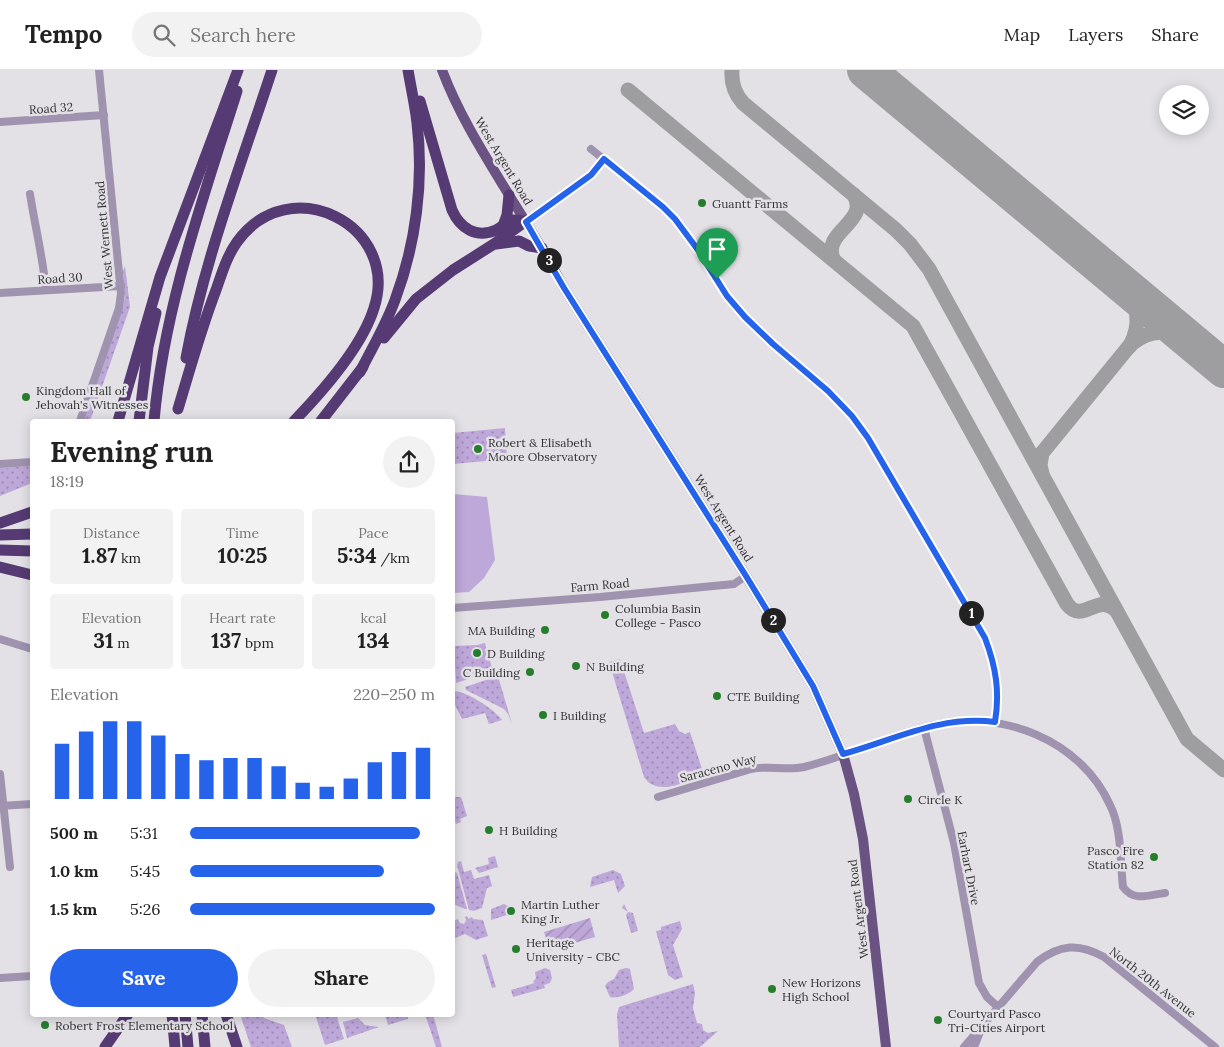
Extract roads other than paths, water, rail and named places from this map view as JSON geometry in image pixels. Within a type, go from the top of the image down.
[{"type":"highway","points":[[119,419],[144,328],[168,255],[238,70]]},
{"type":"highway","points":[[154,419],[164,352],[182,269],[244,70]]},
{"type":"highway","points":[[176,419],[190,338],[205,276],[272,70]]},
{"type":"highway","points":[[410,70],[450,203],[457,220],[465,228],[480,233],[496,230],[513,220],[526,222]]},
{"type":"highway","points":[[360,372],[396,299],[407,262],[416,212],[419,184],[419,143],[410,70]]},
{"type":"highway","points":[[503,226],[507,216],[510,195]]},
{"type":"highway","points":[[178,409],[204,320],[228,256],[237,241],[248,228],[262,218],[275,211],[300,207],[325,212],[349,224],[365,241],[374,261],[378,284],[375,307],[366,327],[342,364],[318,395],[296,419]]},
{"type":"highway","points":[[323,419],[360,372],[390,329],[416,299],[453,270],[526,222]]},
{"type":"highway","points":[[494,244],[519,241],[529,246],[542,248]]},
{"type":"highway","points":[[139,419],[148,347],[168,255]]},
{"type":"highway","points":[[0,523],[30,513]]},
{"type":"highway","points":[[0,535],[30,534]]},
{"type":"highway","points":[[0,550],[30,551]]},
{"type":"highway","points":[[0,567],[30,574]]},
{"type":"highway","points":[[104,1047],[126,1017]]},
{"type":"highway","points":[[172,1017],[175,1047]]},
{"type":"highway","points":[[185,1017],[188,1047]]},
{"type":"highway","points":[[202,1017],[205,1047]]},
{"type":"highway","points":[[227,1017],[237,1047]]},
{"type":"main road","name":"West Argent Road","points":[[442,70],[469,130],[542,248],[564,288],[746,576],[813,686],[843,754],[854,794],[863,840],[886,1047]]},
{"type":"street","name":"West Wernett Road","points":[[81,419],[119,308],[121,286],[100,70]]},
{"type":"street","name":"Road 32","points":[[0,122],[104,115]]},
{"type":"street","points":[[591,149],[663,207],[675,219],[698,250],[727,296],[745,317],[773,344],[828,391],[861,428],[985,638],[996,675],[998,698],[995,722]]},
{"type":"street","points":[[526,222],[591,175],[604,159]]},
{"type":"street","points":[[30,194],[35,229],[43,262],[46,290]]},
{"type":"street","name":"Road 30","points":[[0,294],[121,286]]},
{"type":"street","points":[[0,464],[30,462]]},
{"type":"street","name":"Farm Road","points":[[455,608],[591,598],[734,584],[746,576]]},
{"type":"street","points":[[0,639],[30,649]]},
{"type":"street","name":"Saraceno Way","points":[[658,797],[751,769],[802,767],[924,728],[967,720],[995,722],[1016,727],[1046,739],[1068,754],[1086,770],[1110,804],[1116,821],[1123,887],[1128,894],[1134,897],[1165,893]]},
{"type":"street","name":"Earhart Drive","points":[[924,728],[954,843],[979,983],[987,997],[998,1006]]},
{"type":"street","points":[[0,774],[10,867]]},
{"type":"street","points":[[2,806],[30,804]]},
{"type":"street","name":"North 20th Avenue","points":[[964,1047],[998,1006],[1044,956],[1063,948],[1086,948],[1104,957],[1215,1047]]},
{"type":"street","points":[[0,978],[30,976]]},
{"type":"street","points":[[974,1047],[982,1025]]},
{"type":"place","name":"Guantt Farms","points":[[702,203]]},
{"type":"place","name":"Kingdom Hall of Jehovah's Witnesses","points":[[26,397]]},
{"type":"place","name":"Robert & Elisabeth Moore Observatory","points":[[478,449]]},
{"type":"place","name":"Columbia Basin College - Pasco","points":[[605,615]]},
{"type":"place","name":"MA Building","points":[[545,630]]},
{"type":"place","name":"D Building","points":[[477,653]]},
{"type":"place","name":"N Building","points":[[576,666]]},
{"type":"place","name":"C Building","points":[[530,672]]},
{"type":"place","name":"CTE Building","points":[[717,696]]},
{"type":"place","name":"I Building","points":[[543,715]]},
{"type":"place","name":"Circle K","points":[[908,799]]},
{"type":"place","name":"H Building","points":[[489,830]]},
{"type":"place","name":"Pasco Fire Station 82","points":[[1154,857]]},
{"type":"place","name":"Martin Luther King Jr.","points":[[511,911]]},
{"type":"place","name":"Heritage University - CBC","points":[[516,949]]},
{"type":"place","name":"New Horizons High School","points":[[772,989]]},
{"type":"place","name":"Courtyard Pasco Tri-Cities Airport","points":[[938,1020]]},
{"type":"place","name":"Robert Frost Elementary School","points":[[45,1025]]}]
